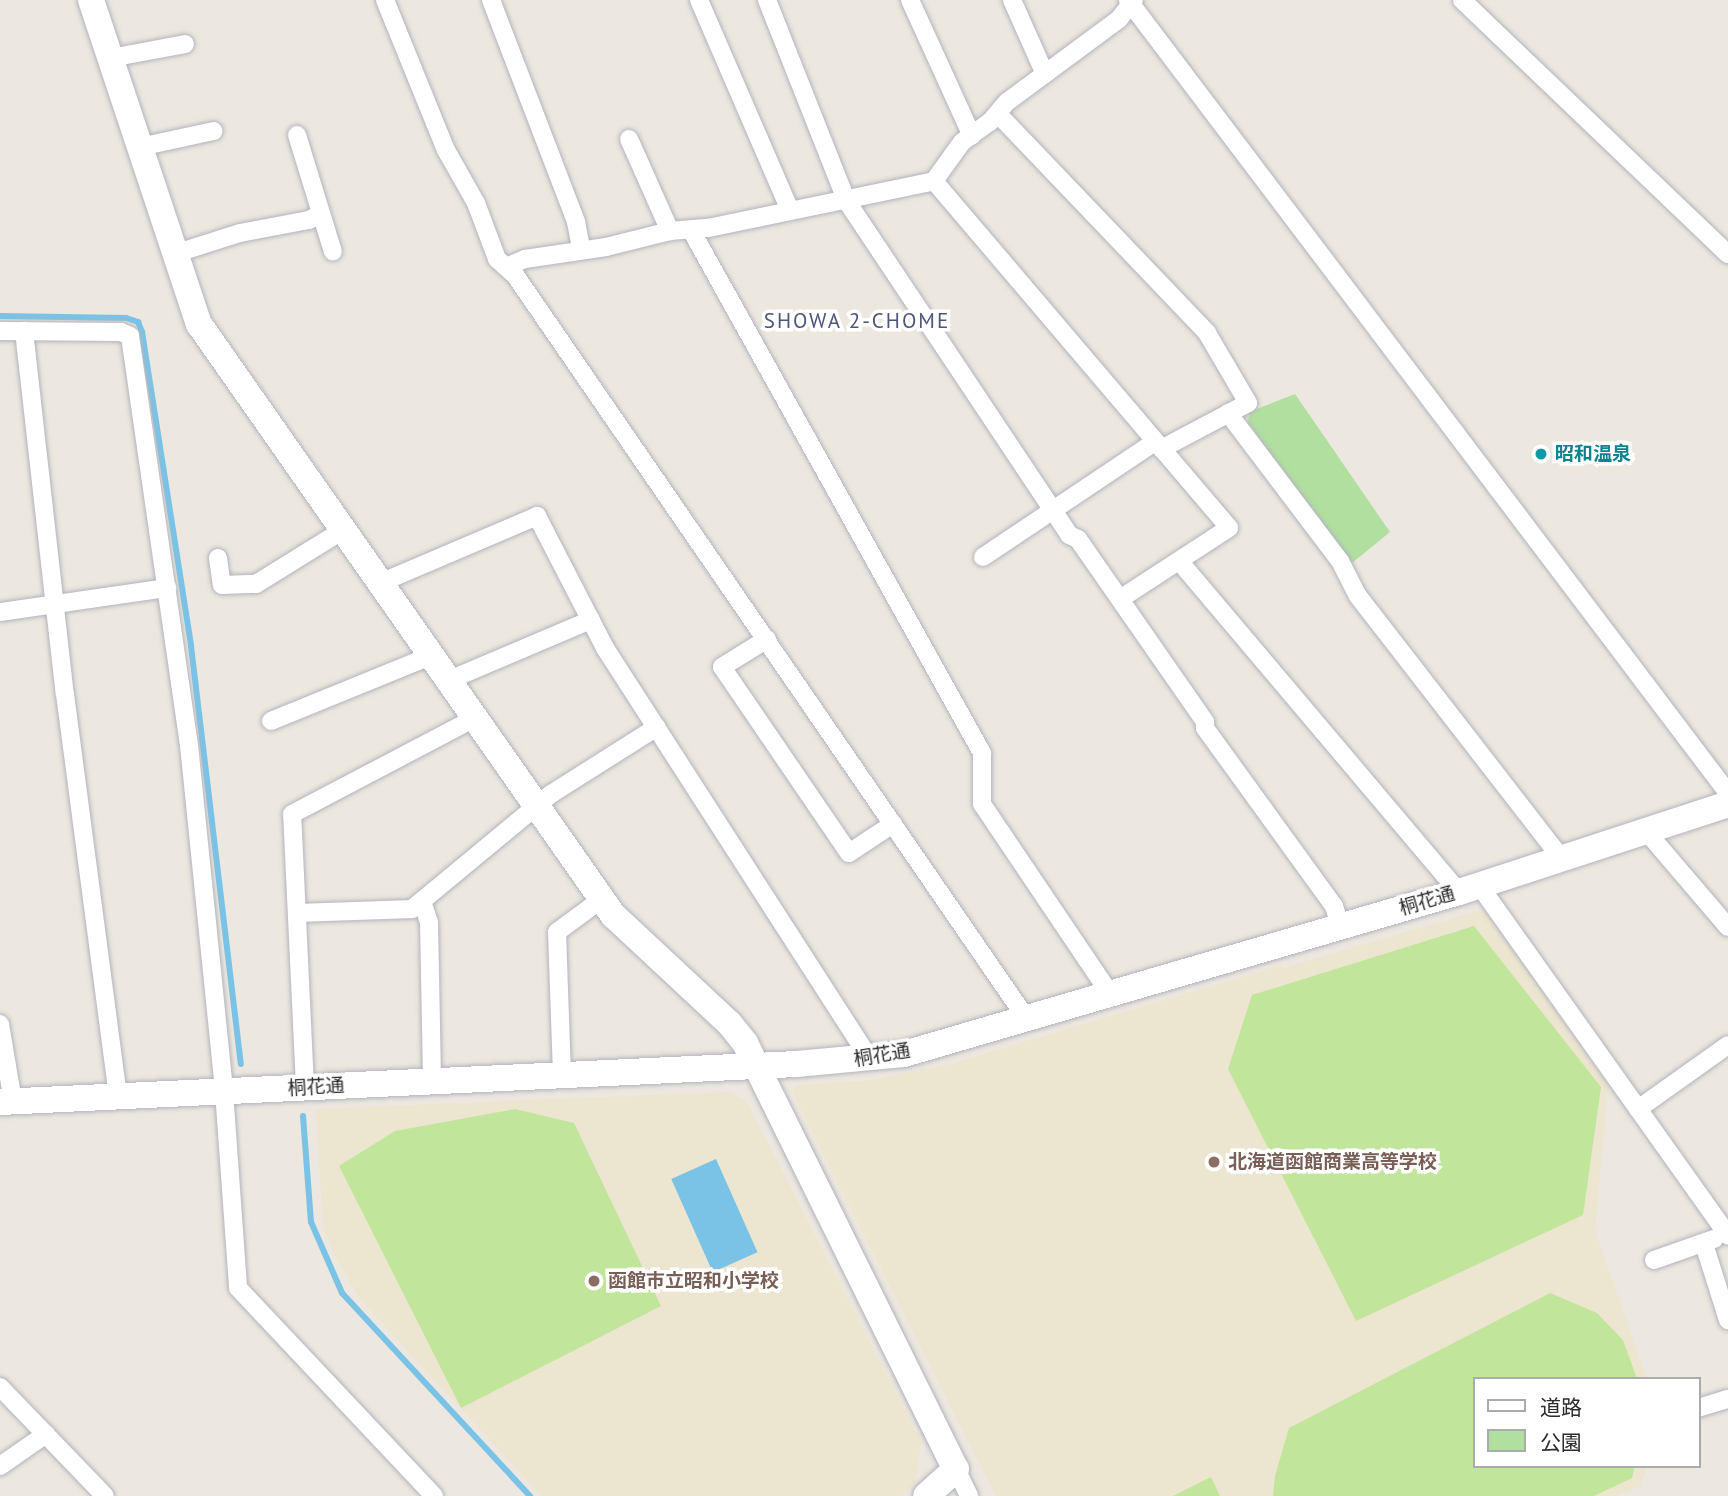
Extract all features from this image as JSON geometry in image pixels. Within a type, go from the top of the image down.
[{"type":"street","points":[[90,0],[199,324],[613,915],[729,1023],[756,1066],[969,1496]]},
{"type":"street","points":[[385,0],[446,150],[476,202],[496,258],[515,275],[1026,1018]]},
{"type":"street","points":[[491,0],[576,222],[581,248]]},
{"type":"street","points":[[699,0],[790,210]]},
{"type":"street","points":[[910,0],[971,136]]},
{"type":"street","points":[[1012,0],[1045,74]]},
{"type":"street","points":[[1462,0],[1728,254]]},
{"type":"street","points":[[771,1],[846,200],[1053,510],[1120,599],[1205,722],[1205,728],[1334,906],[1340,926]]},
{"type":"street","points":[[506,268],[525,259],[581,248],[606,247],[670,231],[691,230],[934,181],[962,142],[998,114],[1007,102],[1119,19],[1131,1],[1728,793]]},
{"type":"street","points":[[121,56],[186,44]]},
{"type":"street","points":[[983,557],[1158,445],[1248,403],[1207,333],[998,114]]},
{"type":"street","points":[[149,145],[214,131]]},
{"type":"street","points":[[297,135],[333,252]]},
{"type":"street","points":[[629,139],[670,231]]},
{"type":"street","points":[[934,181],[1228,528],[1120,599]]},
{"type":"street","points":[[174,254],[240,233],[309,220],[321,214]]},
{"type":"street","points":[[691,230],[982,753],[982,804],[1110,994]]},
{"type":"street","points":[[0,331],[121,332],[130,336],[188,745],[224,1091],[238,1288],[433,1496]]},
{"type":"street","points":[[24,331],[55,604],[118,1097]]},
{"type":"street","points":[[1228,413],[1340,561],[1358,596],[1561,858]]},
{"type":"street","points":[[380,583],[537,516],[606,648],[870,1059]]},
{"type":"street","points":[[218,558],[222,585],[256,584],[343,530]]},
{"type":"street","points":[[1180,562],[1469,888],[1638,1109],[1727,1234],[1654,1260]]},
{"type":"street","points":[[0,612],[167,588]]},
{"type":"street","points":[[447,681],[591,620]]},
{"type":"street","points":[[767,639],[722,667],[849,853],[892,824]]},
{"type":"street","points":[[271,721],[430,656]]},
{"type":"street","points":[[305,1087],[292,814],[475,718]]},
{"type":"street","points":[[298,913],[412,909],[551,794],[657,727]]},
{"type":"street","name":"桐花通","points":[[7,1102],[756,1066],[870,1059],[904,1054],[1469,888],[1728,804]]},
{"type":"street","points":[[1646,831],[1728,927]]},
{"type":"street","points":[[562,1075],[557,932],[602,899]]},
{"type":"street","points":[[422,901],[429,922],[432,1082]]},
{"type":"street","points":[[0,1024],[7,1102]]},
{"type":"street","points":[[1638,1109],[1728,1045]]},
{"type":"street","points":[[1704,1244],[1728,1320]]},
{"type":"street","points":[[0,1387],[105,1496]]},
{"type":"street","points":[[1700,1407],[1728,1399]]},
{"type":"street","points":[[0,1466],[46,1434]]},
{"type":"street","points":[[926,1496],[956,1469]]},
{"type":"shaded area","name":"北海道函館商業高等学校","points":[[1486,909],[1608,1085],[1595,1231],[1646,1377],[1472,1377],[1472,1468],[1646,1468],[1640,1486],[1616,1496],[996,1496],[792,1092],[797,1085],[863,1081],[947,1065],[1281,965],[1283,968]]},
{"type":"shaded area","name":"函館市立昭和小学校","points":[[730,1092],[746,1101],[921,1441],[916,1482],[901,1496],[542,1496],[361,1300],[338,1261],[323,1227],[316,1109]]},
{"type":"green space","points":[[1295,394],[1390,532],[1352,563],[1248,423],[1249,412]]},
{"type":"green space","points":[[1474,926],[1601,1087],[1583,1215],[1356,1321],[1228,1069],[1252,995]]},
{"type":"green space","points":[[515,1109],[574,1123],[661,1306],[461,1408],[339,1166],[395,1131]]},
{"type":"green space","points":[[1550,1293],[1597,1313],[1623,1340],[1636,1377],[1472,1377],[1472,1468],[1634,1468],[1632,1478],[1594,1496],[1273,1496],[1275,1476],[1289,1428]]},
{"type":"green space","points":[[1211,1477],[1220,1496],[1173,1496]]},
{"type":"water","points":[[716,1159],[757,1252],[713,1272],[671,1179]]},
{"type":"waterway","points":[[0,316],[126,318],[138,322],[142,332],[191,646],[241,1064]]},
{"type":"waterway","points":[[303,1116],[311,1222],[342,1293],[530,1496]]},
{"type":"place","name":"昭和温泉","points":[[1541,454]]},
{"type":"place","name":"北海道函館商業高等学校","points":[[1214,1162]]},
{"type":"place","name":"函館市立昭和小学校","points":[[594,1281]]},
{"type":"district","name":"SHOWA 2-CHOME","points":[[857,321]]}]
